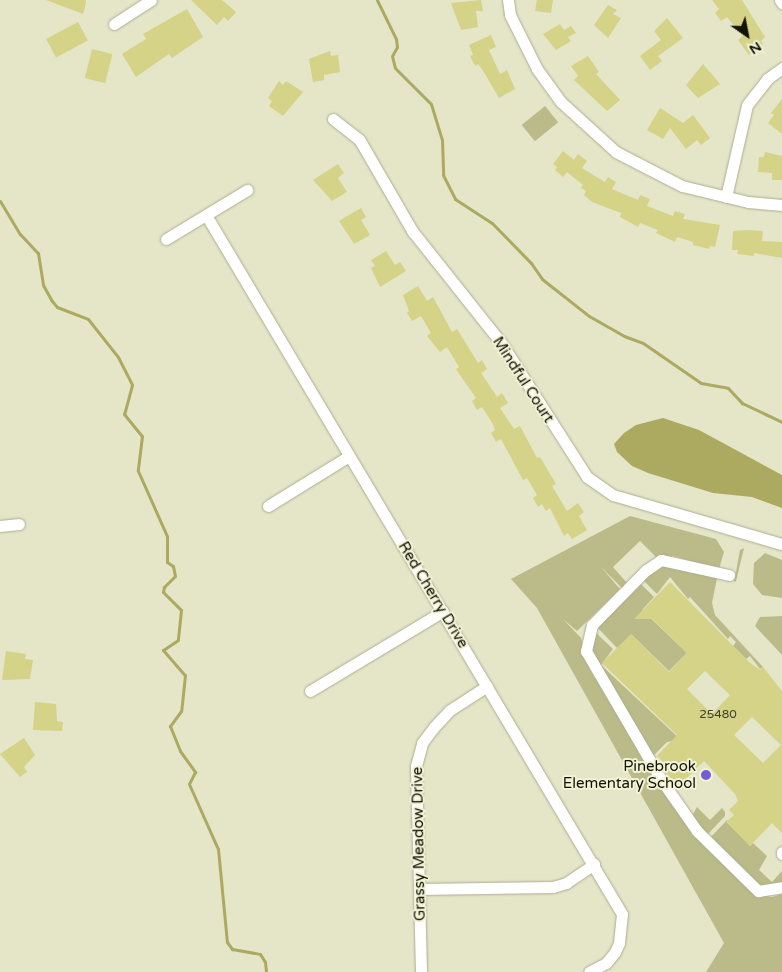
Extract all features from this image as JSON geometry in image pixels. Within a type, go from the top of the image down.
[{"type":"street","points":[[114,24],[151,0]]},
{"type":"street","points":[[508,0],[510,15],[537,69],[561,102],[588,129],[648,171],[682,186],[726,198],[782,205]]},
{"type":"street","points":[[726,198],[747,105],[768,79],[782,68]]},
{"type":"street","name":"Mindful Court","points":[[333,119],[359,139],[413,232],[502,344],[587,477],[612,495],[782,544]]},
{"type":"street","points":[[166,239],[247,190]]},
{"type":"street","name":"Red Cherry Drive","points":[[206,215],[349,456],[444,611],[622,914],[621,928],[615,952],[606,962],[589,972]]},
{"type":"street","points":[[268,506],[349,456]]},
{"type":"street","points":[[0,526],[19,524]]},
{"type":"street","points":[[729,575],[661,560],[646,570],[592,625],[586,651],[662,781],[697,831],[758,891],[782,887]]},
{"type":"street","points":[[310,691],[444,611]]},
{"type":"street","name":"Grassy Meadow Drive","points":[[421,972],[416,766],[422,743],[450,710],[487,686]]},
{"type":"street","points":[[419,889],[553,887],[566,883],[594,864]]},
{"type":"green space","points":[[545,106],[558,122],[535,141],[522,125]]},
{"type":"green space","points":[[630,516],[716,539],[724,552],[719,569],[673,556],[657,558],[640,541],[613,567],[627,583],[622,588],[601,567],[620,589],[577,631],[563,619],[581,638],[590,670],[692,834],[753,894],[772,897],[782,894],[782,972],[706,972],[724,943],[537,608],[511,579]]},
{"type":"green space","points":[[744,548],[736,581],[734,582],[740,550]]},
{"type":"green space","points":[[765,553],[782,560],[782,598],[762,595],[753,584],[754,563]]},
{"type":"green space","points":[[662,566],[717,578],[712,603],[715,615],[763,667],[760,669],[750,656],[746,659],[733,646],[736,642],[730,636],[728,639],[690,597],[688,599],[670,577],[657,594],[643,580]]},
{"type":"green space","points":[[640,583],[654,597],[642,610],[687,653],[669,671],[632,635],[617,648],[597,627]]},
{"type":"green space","points":[[782,616],[782,655],[755,626],[760,617]]},
{"type":"green space","points":[[594,631],[613,649],[601,665],[681,740],[667,742],[653,756],[591,649]]},
{"type":"green space","points":[[697,807],[710,820],[722,808],[725,812],[725,816],[707,835],[691,818]]},
{"type":"green space","points":[[727,820],[750,846],[753,843],[767,856],[759,870],[772,882],[782,871],[782,884],[762,889],[709,839]]},
{"type":"shaded area","points":[[663,418],[699,430],[782,475],[782,508],[752,497],[713,493],[648,473],[632,466],[617,452],[614,444],[624,433],[636,425]]},
{"type":"building","points":[[46,0],[86,0],[86,3],[83,14]]},
{"type":"building","points":[[191,0],[222,0],[236,12],[228,21],[224,17],[217,25]]},
{"type":"building","points":[[481,0],[483,11],[476,11],[478,27],[461,30],[451,3]]},
{"type":"building","points":[[537,0],[553,0],[551,13],[535,11]]},
{"type":"building","points":[[712,0],[742,0],[765,37],[761,41],[763,44],[749,55],[738,40],[743,36],[727,17],[721,21],[715,13],[719,9]]},
{"type":"building","points":[[608,5],[617,10],[613,14],[621,18],[608,38],[594,25]]},
{"type":"building","points":[[187,9],[203,37],[172,58],[169,54],[136,77],[122,54],[146,39],[143,34]]},
{"type":"building","points":[[667,18],[683,38],[658,56],[662,61],[650,70],[640,56],[661,40],[654,31]]},
{"type":"building","points":[[78,22],[88,41],[56,57],[46,39]]},
{"type":"building","points":[[560,24],[564,30],[571,26],[576,33],[568,37],[571,41],[556,50],[543,34]]},
{"type":"building","points":[[491,35],[496,47],[489,50],[500,74],[507,70],[515,89],[499,98],[482,69],[478,64],[475,66],[470,56],[473,55],[469,45]]},
{"type":"building","points":[[92,49],[112,54],[105,83],[85,78]]},
{"type":"building","points":[[330,51],[331,56],[338,55],[340,72],[324,75],[324,80],[313,82],[309,59]]},
{"type":"building","points":[[588,56],[599,72],[596,74],[620,100],[607,111],[574,80],[578,76],[571,66]]},
{"type":"building","points":[[703,64],[720,84],[698,98],[686,85]]},
{"type":"building","points":[[279,81],[283,85],[286,81],[303,92],[283,116],[269,106],[272,101],[268,98]]},
{"type":"building","points":[[782,99],[782,134],[768,123],[774,115],[771,113]]},
{"type":"building","points":[[660,108],[683,123],[693,115],[710,138],[701,145],[697,140],[686,149],[670,128],[663,139],[647,130]]},
{"type":"building","points":[[563,151],[574,160],[578,154],[587,161],[582,168],[605,182],[608,177],[616,182],[612,189],[638,200],[640,195],[650,199],[647,206],[673,216],[675,211],[685,214],[683,219],[720,225],[715,247],[710,246],[709,249],[693,245],[693,242],[677,237],[675,242],[656,233],[658,230],[640,223],[638,227],[620,217],[621,213],[592,202],[584,195],[586,191],[581,188],[583,185],[567,172],[563,177],[555,170],[557,167],[553,164]]},
{"type":"building","points":[[765,152],[782,156],[782,180],[772,180],[772,173],[758,172],[759,157],[764,157]]},
{"type":"building","points":[[338,164],[344,173],[338,178],[347,192],[332,201],[313,180]]},
{"type":"building","points":[[361,208],[366,217],[361,220],[370,235],[354,244],[339,221]]},
{"type":"building","points":[[733,231],[763,231],[762,241],[782,242],[782,258],[754,253],[754,256],[737,254],[738,250],[732,250]]},
{"type":"building","points":[[386,251],[395,265],[400,262],[406,271],[380,287],[371,268],[375,266],[371,260]]},
{"type":"building","points":[[418,286],[427,301],[433,297],[452,332],[457,329],[478,363],[482,360],[487,369],[481,373],[497,397],[502,393],[508,403],[500,408],[514,429],[520,426],[537,458],[540,457],[556,484],[552,486],[567,511],[578,503],[584,512],[579,516],[587,530],[572,539],[568,533],[564,536],[550,508],[546,511],[542,504],[538,507],[533,498],[537,495],[527,478],[523,480],[501,439],[496,442],[491,433],[495,430],[493,424],[482,407],[477,410],[472,401],[476,398],[456,369],[459,367],[447,347],[440,352],[427,336],[431,333],[421,316],[412,321],[407,313],[409,311],[403,295]]},
{"type":"building","name":"Pinebrook Elementary School","points":[[670,582],[749,662],[760,670],[763,667],[782,691],[782,833],[772,823],[750,846],[726,822],[734,815],[729,810],[738,801],[735,794],[704,761],[677,787],[665,771],[668,767],[657,756],[677,735],[602,663],[631,634],[669,672],[687,653],[652,619],[634,619]],"holes":[[[705,671],[730,695],[712,714],[687,689]],[[752,717],[781,745],[763,763],[734,735]]]},
{"type":"building","points":[[6,651],[26,654],[25,659],[33,660],[30,679],[2,680]]},
{"type":"building","points":[[35,702],[56,704],[57,721],[63,722],[62,731],[33,730]]},
{"type":"building","points":[[24,738],[35,755],[24,767],[27,772],[20,777],[0,754]]},
{"type":"waterway","points":[[377,0],[396,39],[397,47],[392,56],[395,68],[431,104],[442,140],[443,175],[455,199],[492,223],[531,263],[542,279],[589,316],[624,336],[643,343],[701,383],[728,388],[742,403],[782,422]]},
{"type":"waterway","points":[[0,201],[20,234],[38,253],[43,285],[52,301],[57,307],[88,319],[118,357],[132,385],[124,414],[142,436],[138,471],[167,536],[167,562],[173,566],[175,576],[164,587],[163,592],[181,610],[178,640],[163,650],[185,675],[181,711],[170,726],[180,751],[195,772],[189,784],[218,849],[227,942],[232,949],[260,954],[265,962],[266,972]]},
{"type":"place","name":"Pinebrook Elementary School","points":[[706,775]]}]
